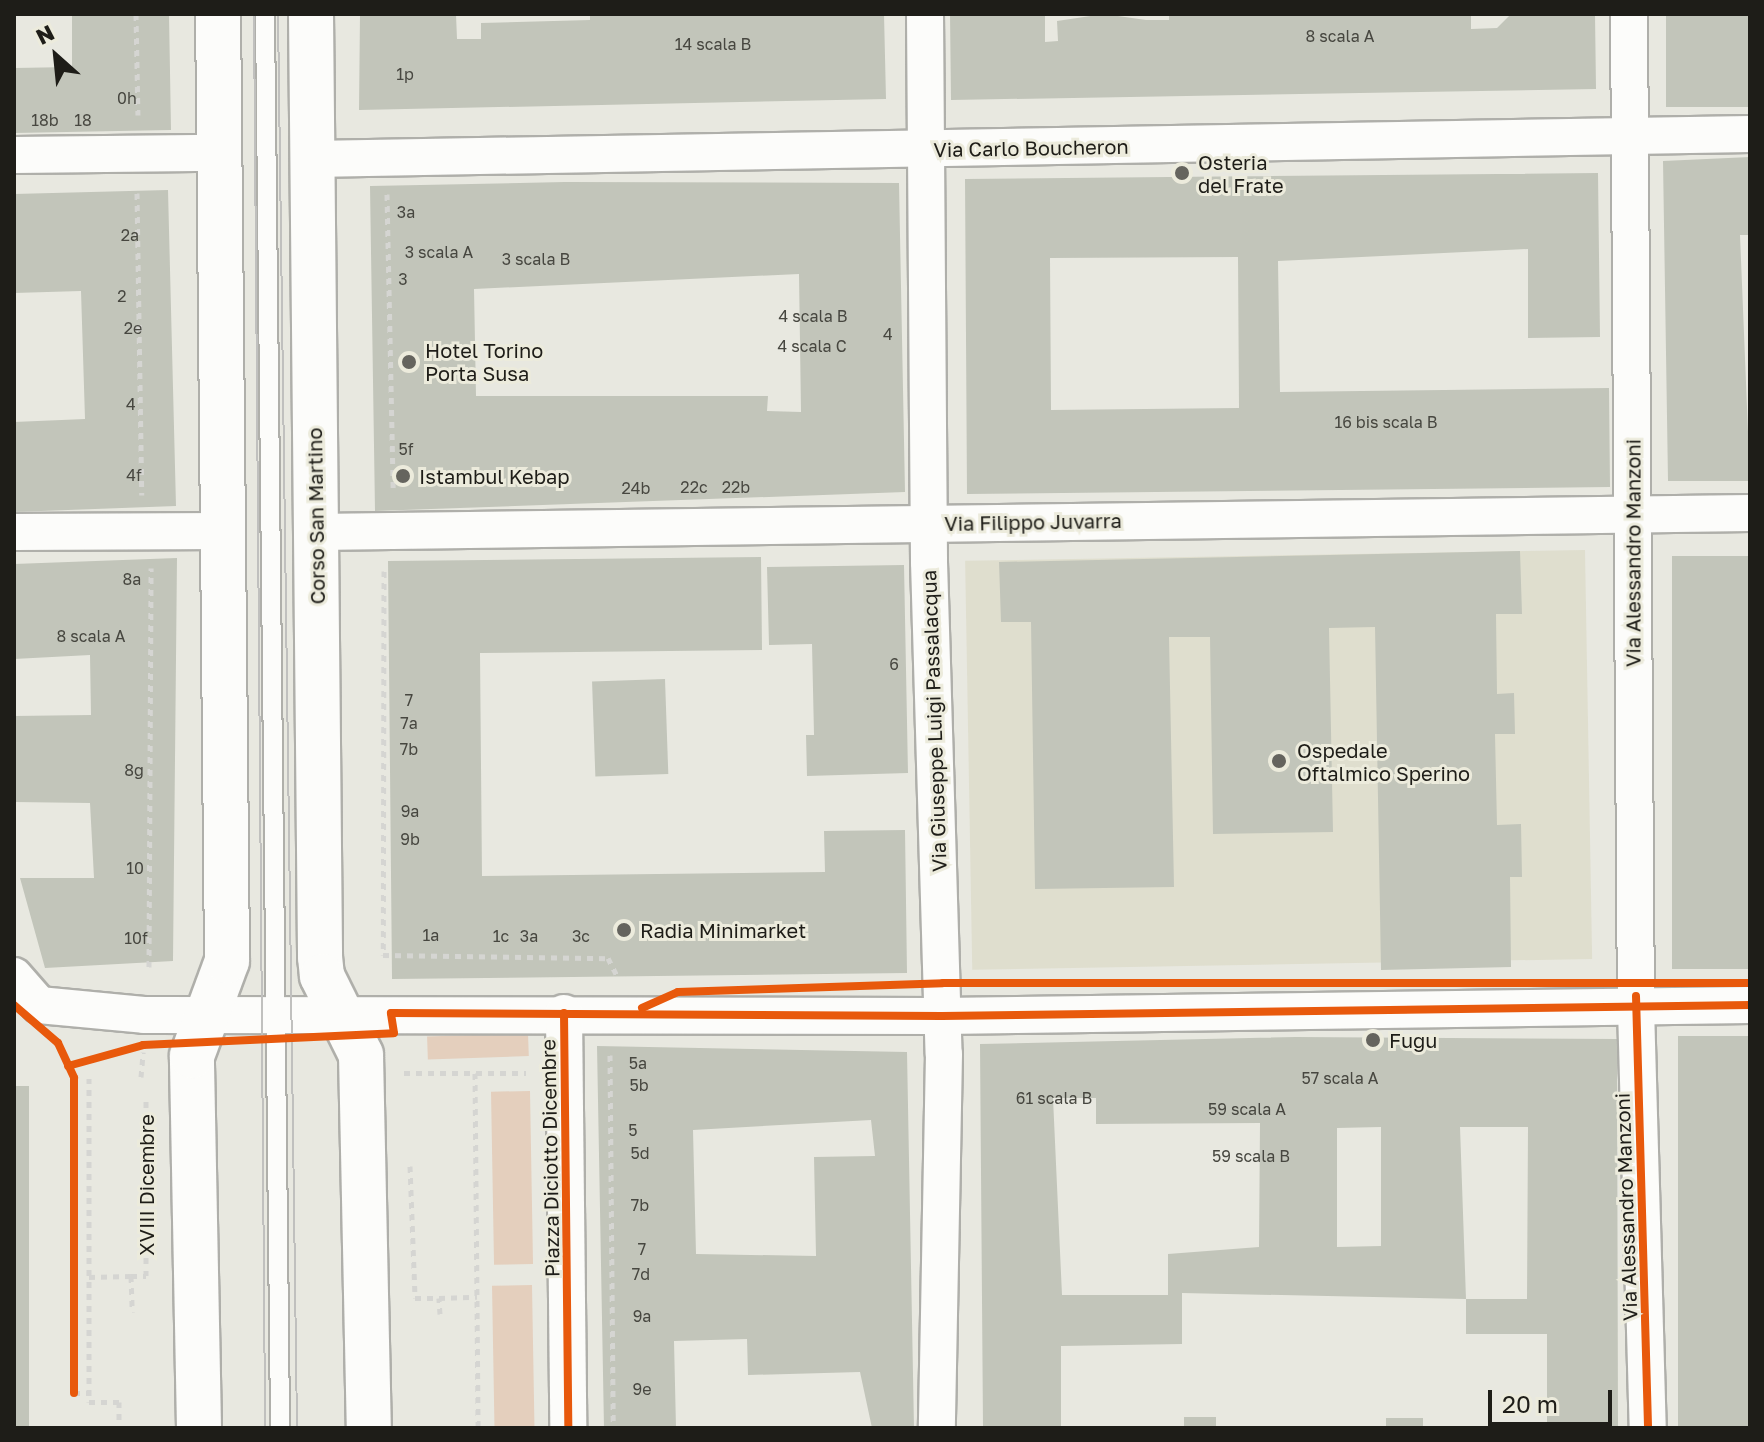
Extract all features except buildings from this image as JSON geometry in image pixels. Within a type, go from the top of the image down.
[{"type":"main road","points":[[199,1428],[192,1056],[205,1028],[227,961],[218,14]]},
{"type":"main road","name":"Corso San Martino","points":[[311,14],[320,957],[340,1013]]},
{"type":"main road","points":[[340,1013],[361,1055],[369,1428]]},
{"type":"street","name":"Via Giuseppe Luigi Passalacqua","points":[[925,14],[929,523],[942,1016],[937,1428]]},
{"type":"street","name":"Via Alessandro Manzoni","points":[[1629,14],[1636,996],[1648,1428]]},
{"type":"street","name":"Via Carlo Boucheron","points":[[312,159],[1750,134]]},
{"type":"street","points":[[14,155],[219,153]]},
{"type":"street","name":"Via Filippo Juvarra","points":[[316,532],[1633,512],[1750,513]]},
{"type":"street","points":[[14,532],[223,531]]},
{"type":"street","name":"Piazza Diciotto Dicembre","points":[[14,976],[39,1005],[205,1028],[273,1013],[564,1013],[568,1428]]},
{"type":"street","points":[[564,1013],[942,1016],[1636,996],[1750,1005]]},
{"type":"lane","points":[[265,14],[273,1013],[280,1428]]},
{"type":"lane","points":[[271,1428],[279,1407]]},
{"type":"lane","points":[[279,1407],[291,1428]]},
{"type":"path","points":[[136,14],[138,131]]},
{"type":"path","points":[[387,185],[393,496]]},
{"type":"path","points":[[137,191],[143,507]]},
{"type":"path","points":[[149,967],[151,559]]},
{"type":"path","points":[[385,562],[383,955],[608,958],[617,976],[608,994],[613,1012],[613,1428]]},
{"type":"path","points":[[128,1049],[205,1028]]},
{"type":"path","points":[[395,1073],[566,1074]]},
{"type":"path","points":[[475,1073],[478,1428]]},
{"type":"path","points":[[89,1078],[89,1402],[119,1402],[119,1428]]},
{"type":"path","points":[[409,1150],[415,1298],[477,1297]]},
{"type":"path","points":[[89,1277],[131,1276],[132,1312]]},
{"type":"path","points":[[439,1298],[440,1314]]},
{"type":"path","points":[[74,1377],[74,1393],[89,1393]]},
{"type":"shaded area","name":"Ospedale Oftalmico Sperino","points":[[1585,550],[1592,959],[972,970],[965,561]]},
{"type":"shaded area","points":[[528,1033],[529,1056],[428,1060],[427,1037]]},
{"type":"shaded area","points":[[530,1091],[533,1264],[494,1265],[491,1092]]},
{"type":"shaded area","points":[[532,1285],[534,1428],[494,1428],[492,1286]]},
{"type":"tram line","points":[[254,14],[265,1428]]},
{"type":"tram line","points":[[278,14],[297,1428]]},
{"type":"cycle path","points":[[642,1008],[678,992],[943,983],[1750,983]]},
{"type":"cycle path","points":[[1636,996],[1648,1428]]},
{"type":"cycle path","points":[[14,1005],[58,1043],[74,1078],[74,1393]]},
{"type":"cycle path","points":[[68,1066],[143,1045],[394,1033],[391,1013],[942,1016],[1750,1005]]},
{"type":"cycle path","points":[[564,1013],[568,1428]]},
{"type":"place","name":"Osteria del Frate","points":[[1182,173]]},
{"type":"place","name":"Hotel Torino Porta Susa","points":[[409,362]]},
{"type":"place","name":"Istambul Kebap","points":[[403,476]]},
{"type":"place","name":"Ospedale Oftalmico Sperino","points":[[1279,761]]},
{"type":"place","name":"Radia Minimarket","points":[[624,930]]},
{"type":"place","name":"Fugu","points":[[1373,1040]]}]
